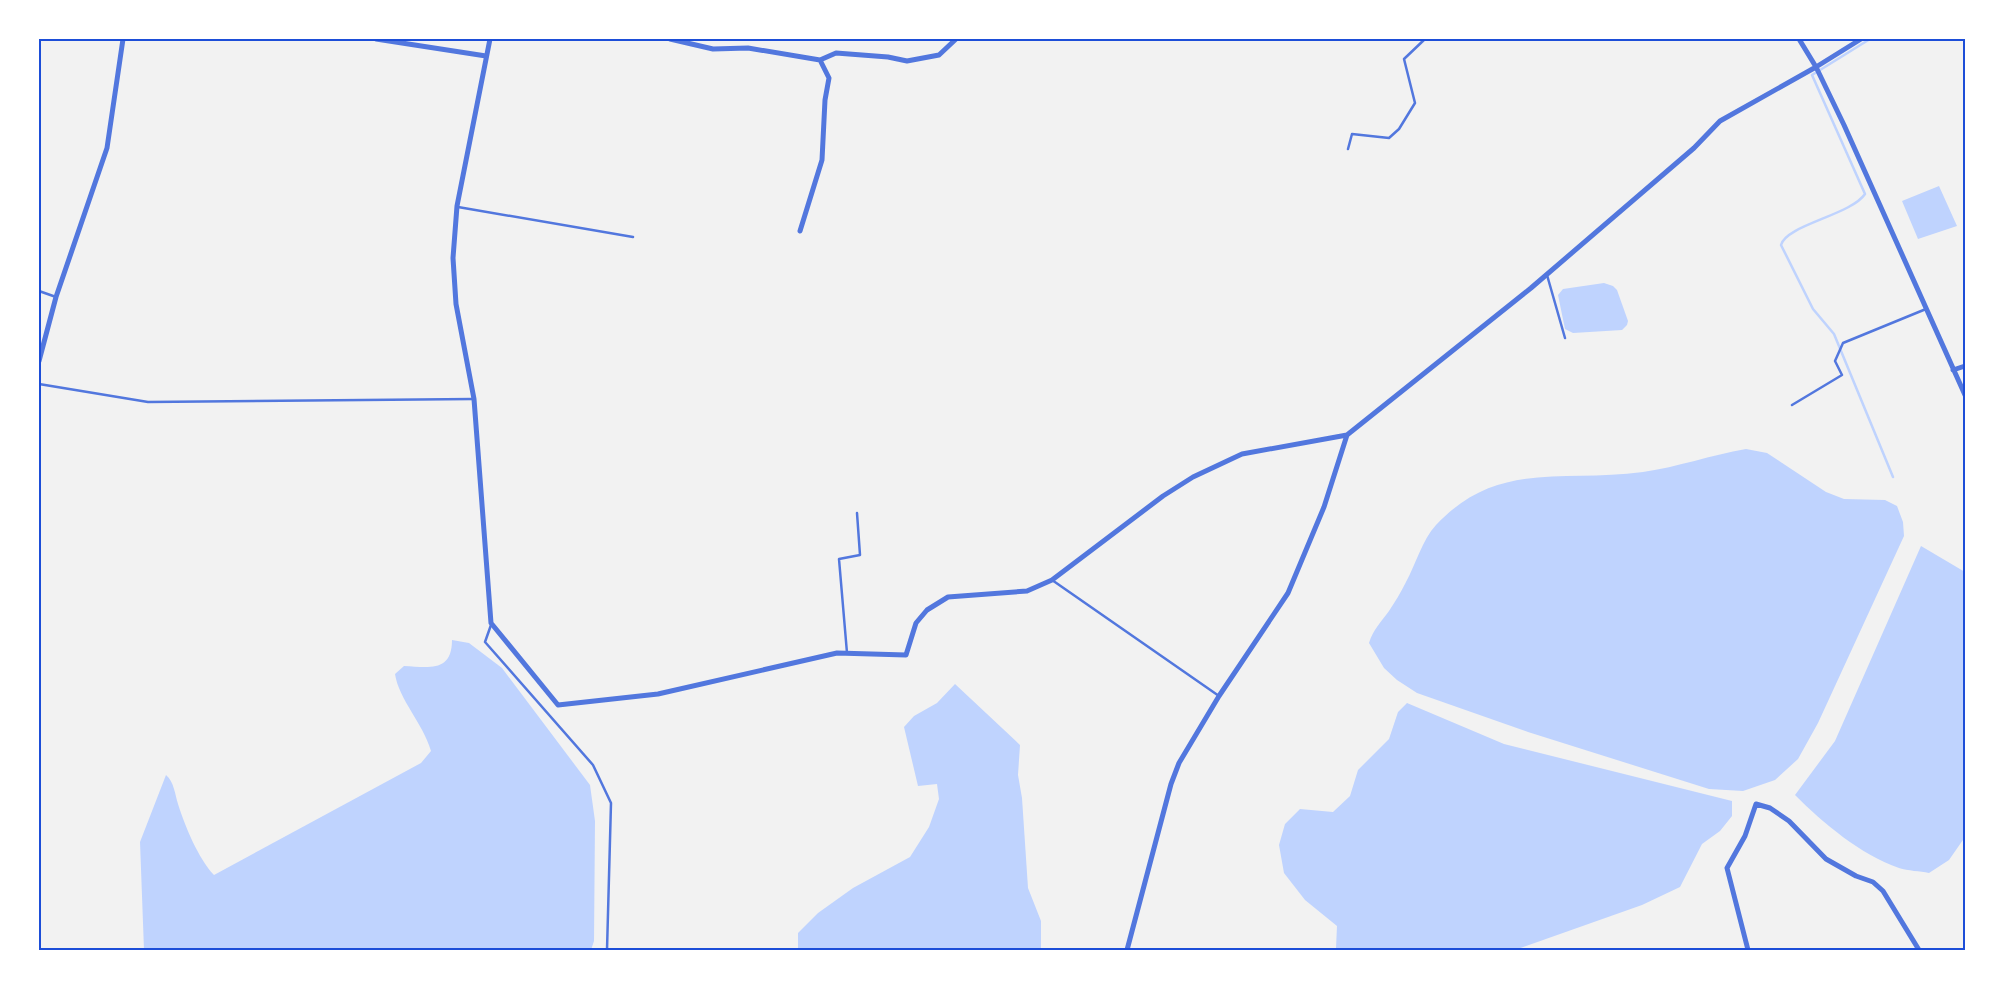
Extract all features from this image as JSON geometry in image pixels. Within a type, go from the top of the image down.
[{"type":"street","points":[[39,362],[41,347],[56,297],[107,148],[122,39]]},
{"type":"street","points":[[376,39],[486,56]]},
{"type":"street","points":[[490,39],[457,206],[453,258],[456,304],[474,400],[491,623],[558,705],[658,694],[837,653],[906,655],[916,623],[927,610],[948,597],[1026,591],[1052,580],[1163,496],[1193,477],[1242,454],[1347,435],[1547,275],[1694,148],[1720,121],[1816,67],[1861,39]]},
{"type":"street","points":[[670,39],[713,50],[748,48],[820,60],[836,53],[888,57],[907,61],[939,55],[956,39]]},
{"type":"street","points":[[1799,39],[1816,67],[1965,395]]},
{"type":"street","points":[[800,231],[822,160],[825,100],[829,78],[820,60]]},
{"type":"street","points":[[1954,370],[1965,366]]},
{"type":"street","points":[[1128,950],[1171,784],[1179,763],[1219,696],[1288,593],[1324,508],[1347,435]]},
{"type":"street","points":[[1748,950],[1727,868],[1745,836],[1756,804],[1770,808],[1790,821],[1826,858],[1856,876],[1873,882],[1883,890],[1919,950]]},
{"type":"lane","points":[[1348,149],[1352,134],[1389,138],[1399,129],[1415,103],[1404,59],[1425,39]]},
{"type":"lane","points":[[457,206],[634,236]]},
{"type":"lane","points":[[1547,275],[1565,338]]},
{"type":"lane","points":[[39,290],[56,297]]},
{"type":"lane","points":[[1792,405],[1842,375],[1835,361],[1843,343],[1927,308]]},
{"type":"lane","points":[[39,384],[148,402],[474,400]]},
{"type":"lane","points":[[847,653],[838,559],[860,555],[857,514]]},
{"type":"lane","points":[[1052,580],[1219,696]]},
{"type":"lane","points":[[491,623],[485,642],[593,765],[611,803],[607,950]]},
{"type":"water","points":[[1939,186],[1957,226],[1918,239],[1902,201]]},
{"type":"water","points":[[1604,283],[1613,286],[1617,290],[1628,321],[1627,325],[1622,330],[1573,333],[1565,329],[1558,295],[1563,289]]},
{"type":"water","points":[[1746,449],[1767,453],[1826,492],[1844,499],[1885,500],[1897,506],[1903,522],[1904,536],[1818,723],[1798,759],[1775,780],[1743,791],[1709,789],[1528,732],[1417,693],[1397,680],[1384,668],[1369,643],[1375,630],[1389,611],[1410,575],[1431,531],[1459,504],[1483,490],[1508,482],[1533,478],[1643,472]]},
{"type":"water","points":[[1921,546],[1965,572],[1965,837],[1949,860],[1929,873],[1899,868],[1857,847],[1830,827],[1795,795],[1835,741]]},
{"type":"water","points":[[452,640],[469,643],[502,668],[590,785],[595,821],[594,941],[591,950],[144,950],[140,842],[166,775],[173,785],[181,813],[193,841],[214,875],[421,763],[431,751],[423,731],[401,693],[395,674],[404,666],[430,667],[443,663],[451,651]]},
{"type":"water","points":[[955,684],[1020,745],[1018,775],[1022,798],[1028,888],[1041,921],[1041,950],[798,950],[798,933],[818,913],[853,888],[910,857],[929,827],[939,799],[937,784],[918,786],[904,727],[914,716],[937,703]]},
{"type":"water","points":[[1407,703],[1504,744],[1732,801],[1732,816],[1720,831],[1702,844],[1680,887],[1642,905],[1515,950],[1344,950],[1336,948],[1337,926],[1305,900],[1284,873],[1279,845],[1285,824],[1300,809],[1333,812],[1350,796],[1358,770],[1389,739],[1398,712]]},
{"type":"waterway","points":[[1870,39],[1812,75],[1865,194],[1847,208],[1794,232],[1785,238],[1781,245],[1813,309],[1834,334],[1893,477]]}]
